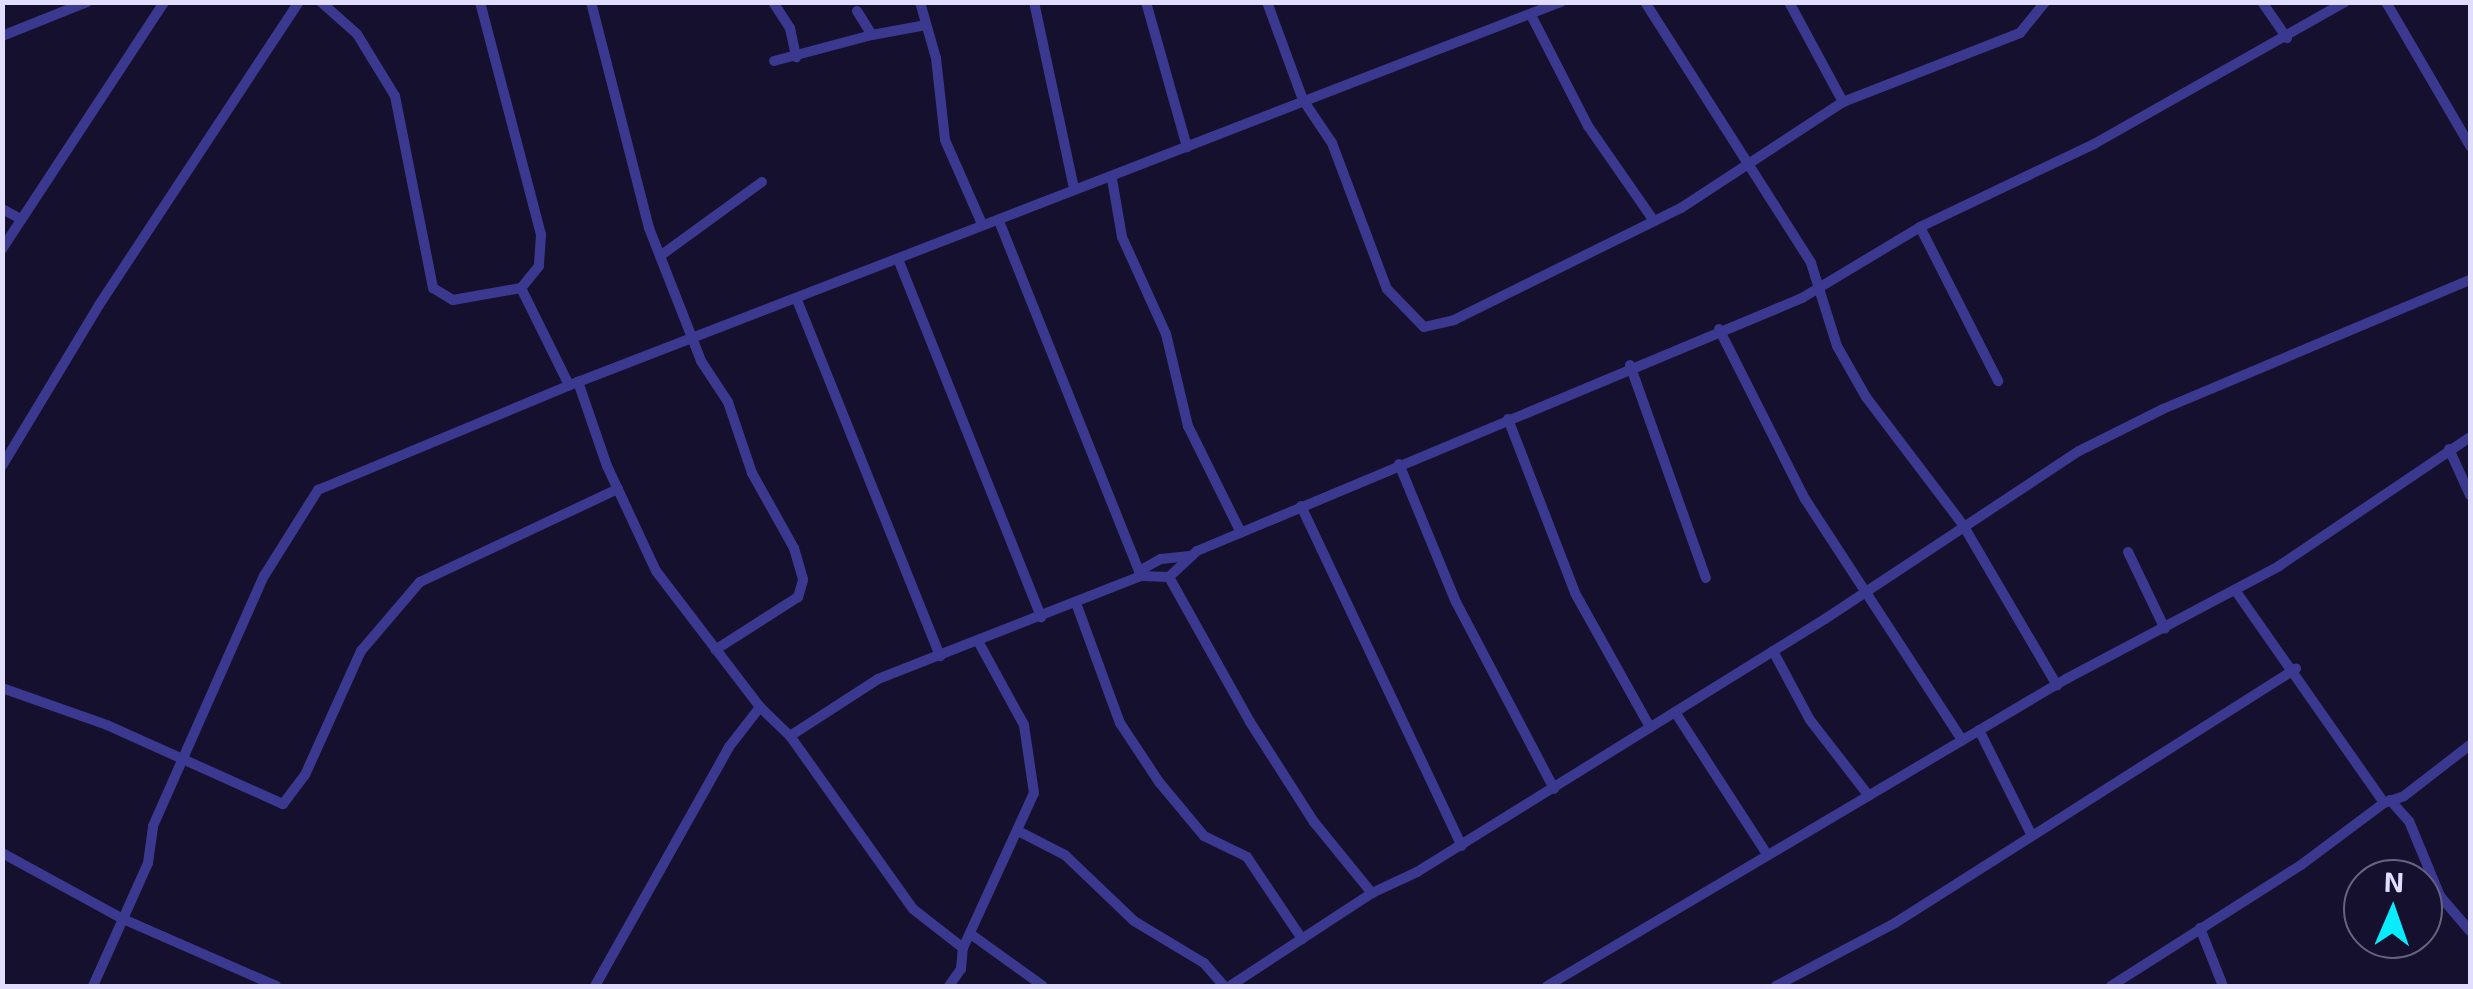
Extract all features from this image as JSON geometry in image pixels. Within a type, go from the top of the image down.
[{"type":"street","points":[[2,36],[87,2]]},
{"type":"street","points":[[2,250],[19,218],[116,83],[164,2]]},
{"type":"street","points":[[2,466],[99,305],[299,2]]},
{"type":"street","points":[[321,2],[357,34],[395,96],[432,288],[454,300],[521,288],[539,266],[541,236],[480,2]]},
{"type":"street","points":[[773,2],[790,28],[796,57]]},
{"type":"street","points":[[920,2],[946,140],[982,224]]},
{"type":"street","points":[[1034,2],[1074,188]]},
{"type":"street","points":[[1146,2],[1186,147]]},
{"type":"street","points":[[1266,2],[1302,100],[1332,143],[1387,289],[1424,327],[1454,320],[1654,221],[1746,171],[1843,102],[2020,33],[2045,2]]},
{"type":"street","points":[[93,986],[148,863],[153,826],[264,576],[318,490],[573,384],[1560,2]]},
{"type":"street","points":[[1644,2],[1746,171],[1802,250],[1837,346],[1866,396],[1964,525],[2056,686]]},
{"type":"street","points":[[1789,2],[1843,102]]},
{"type":"street","points":[[2262,2],[2287,38]]},
{"type":"street","points":[[1140,574],[1170,577],[1192,556],[1301,506],[1816,289],[1920,227],[2094,144],[2345,2]]},
{"type":"street","points":[[2386,2],[2470,146]]},
{"type":"street","points":[[592,4],[660,256],[803,580],[798,596],[715,650]]},
{"type":"street","points":[[857,11],[872,36]]},
{"type":"street","points":[[1531,16],[1588,126],[1654,221]]},
{"type":"street","points":[[774,61],[926,26]]},
{"type":"street","points":[[1112,178],[1122,237],[1166,334],[1188,426],[1241,533]]},
{"type":"street","points":[[660,256],[762,182]]},
{"type":"street","points":[[2,209],[19,218]]},
{"type":"street","points":[[999,221],[1140,574]]},
{"type":"street","points":[[1920,227],[1998,381]]},
{"type":"street","points":[[898,259],[1041,616]]},
{"type":"street","points":[[1020,832],[1065,856],[1134,921],[1204,963],[1227,986],[1372,893],[1462,846],[1554,790],[1864,594],[2079,451],[2162,409],[2470,280]]},
{"type":"street","points":[[521,288],[573,384],[656,570],[760,708],[790,736],[913,909],[962,948]]},
{"type":"street","points":[[797,300],[940,656]]},
{"type":"street","points":[[1719,329],[1805,500],[1962,740]]},
{"type":"street","points":[[1630,365],[1706,578]]},
{"type":"street","points":[[1508,418],[1575,594],[1650,728]]},
{"type":"street","points":[[1547,986],[1674,917],[1767,854],[1962,740],[2235,590],[2470,437]]},
{"type":"street","points":[[2449,448],[2470,495]]},
{"type":"street","points":[[1399,464],[1456,602],[1554,790]]},
{"type":"street","points":[[2,688],[107,724],[275,804],[290,801],[361,651],[420,582],[618,489]]},
{"type":"street","points":[[1301,506],[1462,846]]},
{"type":"street","points":[[2128,552],[2165,629]]},
{"type":"street","points":[[790,736],[878,679],[1076,603],[1140,574],[1161,559],[1192,556]]},
{"type":"street","points":[[1170,577],[1250,722],[1314,822],[1372,893]]},
{"type":"street","points":[[2235,590],[2296,669],[2339,745],[2408,821],[2440,896],[2470,931]]},
{"type":"street","points":[[1076,603],[1120,723],[1159,782],[1204,836],[1247,857],[1302,939]]},
{"type":"street","points":[[949,986],[960,969],[962,948],[972,935],[1020,832],[1034,793],[1029,742],[978,641]]},
{"type":"street","points":[[1773,650],[1810,720],[1868,796]]},
{"type":"street","points":[[1776,986],[1894,922],[2296,669]]},
{"type":"street","points":[[595,986],[729,747],[760,708]]},
{"type":"street","points":[[1674,712],[1767,854]]},
{"type":"street","points":[[1980,730],[2031,834]]},
{"type":"street","points":[[2110,986],[2387,801],[2404,796],[2470,745]]},
{"type":"street","points":[[2,853],[123,919],[268,985]]},
{"type":"street","points":[[2200,928],[2222,986]]},
{"type":"street","points":[[972,935],[1043,986]]}]
